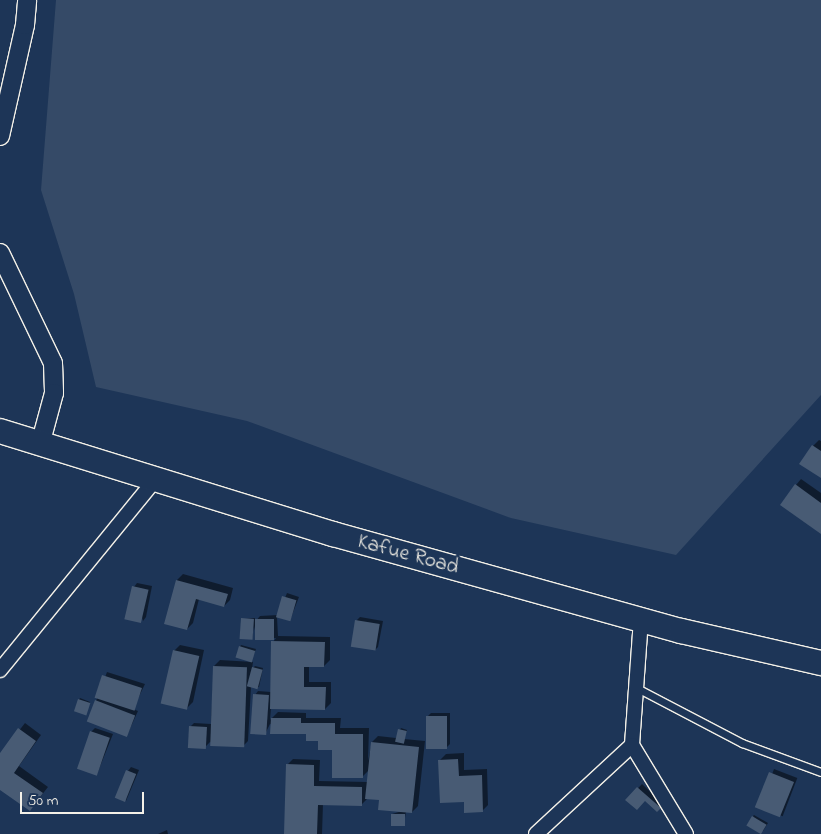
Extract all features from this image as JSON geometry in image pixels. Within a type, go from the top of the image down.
[{"type":"highway","name":"Kafue Road","points":[[0,431],[154,481],[641,619],[821,663]]},
{"type":"street","points":[[0,136],[25,25],[27,0]]},
{"type":"street","points":[[0,253],[52,362],[54,393],[40,445]]},
{"type":"street","points":[[0,670],[154,481]]},
{"type":"street","points":[[641,619],[632,745],[686,834]]},
{"type":"street","points":[[536,834],[632,745]]},
{"type":"lane","points":[[635,687],[742,742],[821,772]]},
{"type":"shaded area","points":[[56,0],[821,0],[821,395],[676,555],[511,518],[247,421],[96,387],[74,294],[41,190]]},
{"type":"building","points":[[812,445],[821,451],[821,478],[799,464]]},
{"type":"building","points":[[795,484],[821,503],[821,534],[780,505]]},
{"type":"building","points":[[176,580],[228,594],[224,607],[196,599],[187,630],[164,624]]},
{"type":"building","points":[[132,586],[149,590],[141,623],[124,619]]},
{"type":"building","points":[[282,596],[296,600],[290,621],[276,617]]},
{"type":"building","points":[[241,618],[254,619],[253,640],[240,639]]},
{"type":"building","points":[[255,619],[274,619],[274,640],[255,640]]},
{"type":"building","points":[[355,620],[380,624],[375,651],[351,647]]},
{"type":"building","points":[[271,641],[325,642],[324,667],[304,667],[304,687],[326,687],[325,710],[270,709]]},
{"type":"building","points":[[239,646],[255,651],[252,662],[235,657]]},
{"type":"building","points":[[173,650],[199,656],[187,710],[161,704]]},
{"type":"building","points":[[213,666],[247,667],[244,747],[210,746]]},
{"type":"building","points":[[252,667],[263,670],[257,689],[247,686]]},
{"type":"building","points":[[102,675],[142,688],[135,711],[95,698]]},
{"type":"building","points":[[253,694],[269,695],[266,735],[250,734]]},
{"type":"building","points":[[78,699],[90,703],[86,715],[74,711]]},
{"type":"building","points":[[95,700],[135,715],[127,737],[87,721]]},
{"type":"building","points":[[426,716],[447,716],[447,749],[426,749]]},
{"type":"building","points":[[271,718],[301,718],[301,723],[335,723],[335,734],[363,734],[363,778],[332,778],[332,750],[318,750],[318,741],[306,741],[306,734],[270,734]]},
{"type":"building","points":[[189,726],[207,727],[206,749],[188,748]]},
{"type":"building","points":[[18,728],[36,741],[14,773],[43,793],[30,811],[0,790],[0,753]]},
{"type":"building","points":[[398,729],[407,731],[404,744],[395,742]]},
{"type":"building","points":[[90,731],[110,738],[97,776],[77,769]]},
{"type":"building","points":[[371,742],[419,747],[412,813],[378,810],[379,800],[365,799]]},
{"type":"building","points":[[458,759],[459,776],[482,775],[483,812],[464,813],[464,802],[440,803],[438,760]]},
{"type":"building","points":[[286,764],[314,765],[314,786],[362,787],[362,806],[318,805],[317,834],[284,834]]},
{"type":"building","points":[[126,770],[136,774],[125,802],[115,798]]},
{"type":"building","points":[[769,772],[794,782],[780,817],[755,807]]},
{"type":"building","points":[[637,787],[661,808],[657,812],[645,801],[637,810],[625,800]]},
{"type":"building","points":[[391,814],[405,814],[405,826],[391,826]]},
{"type":"building","points":[[752,816],[767,825],[761,834],[746,825]]}]
